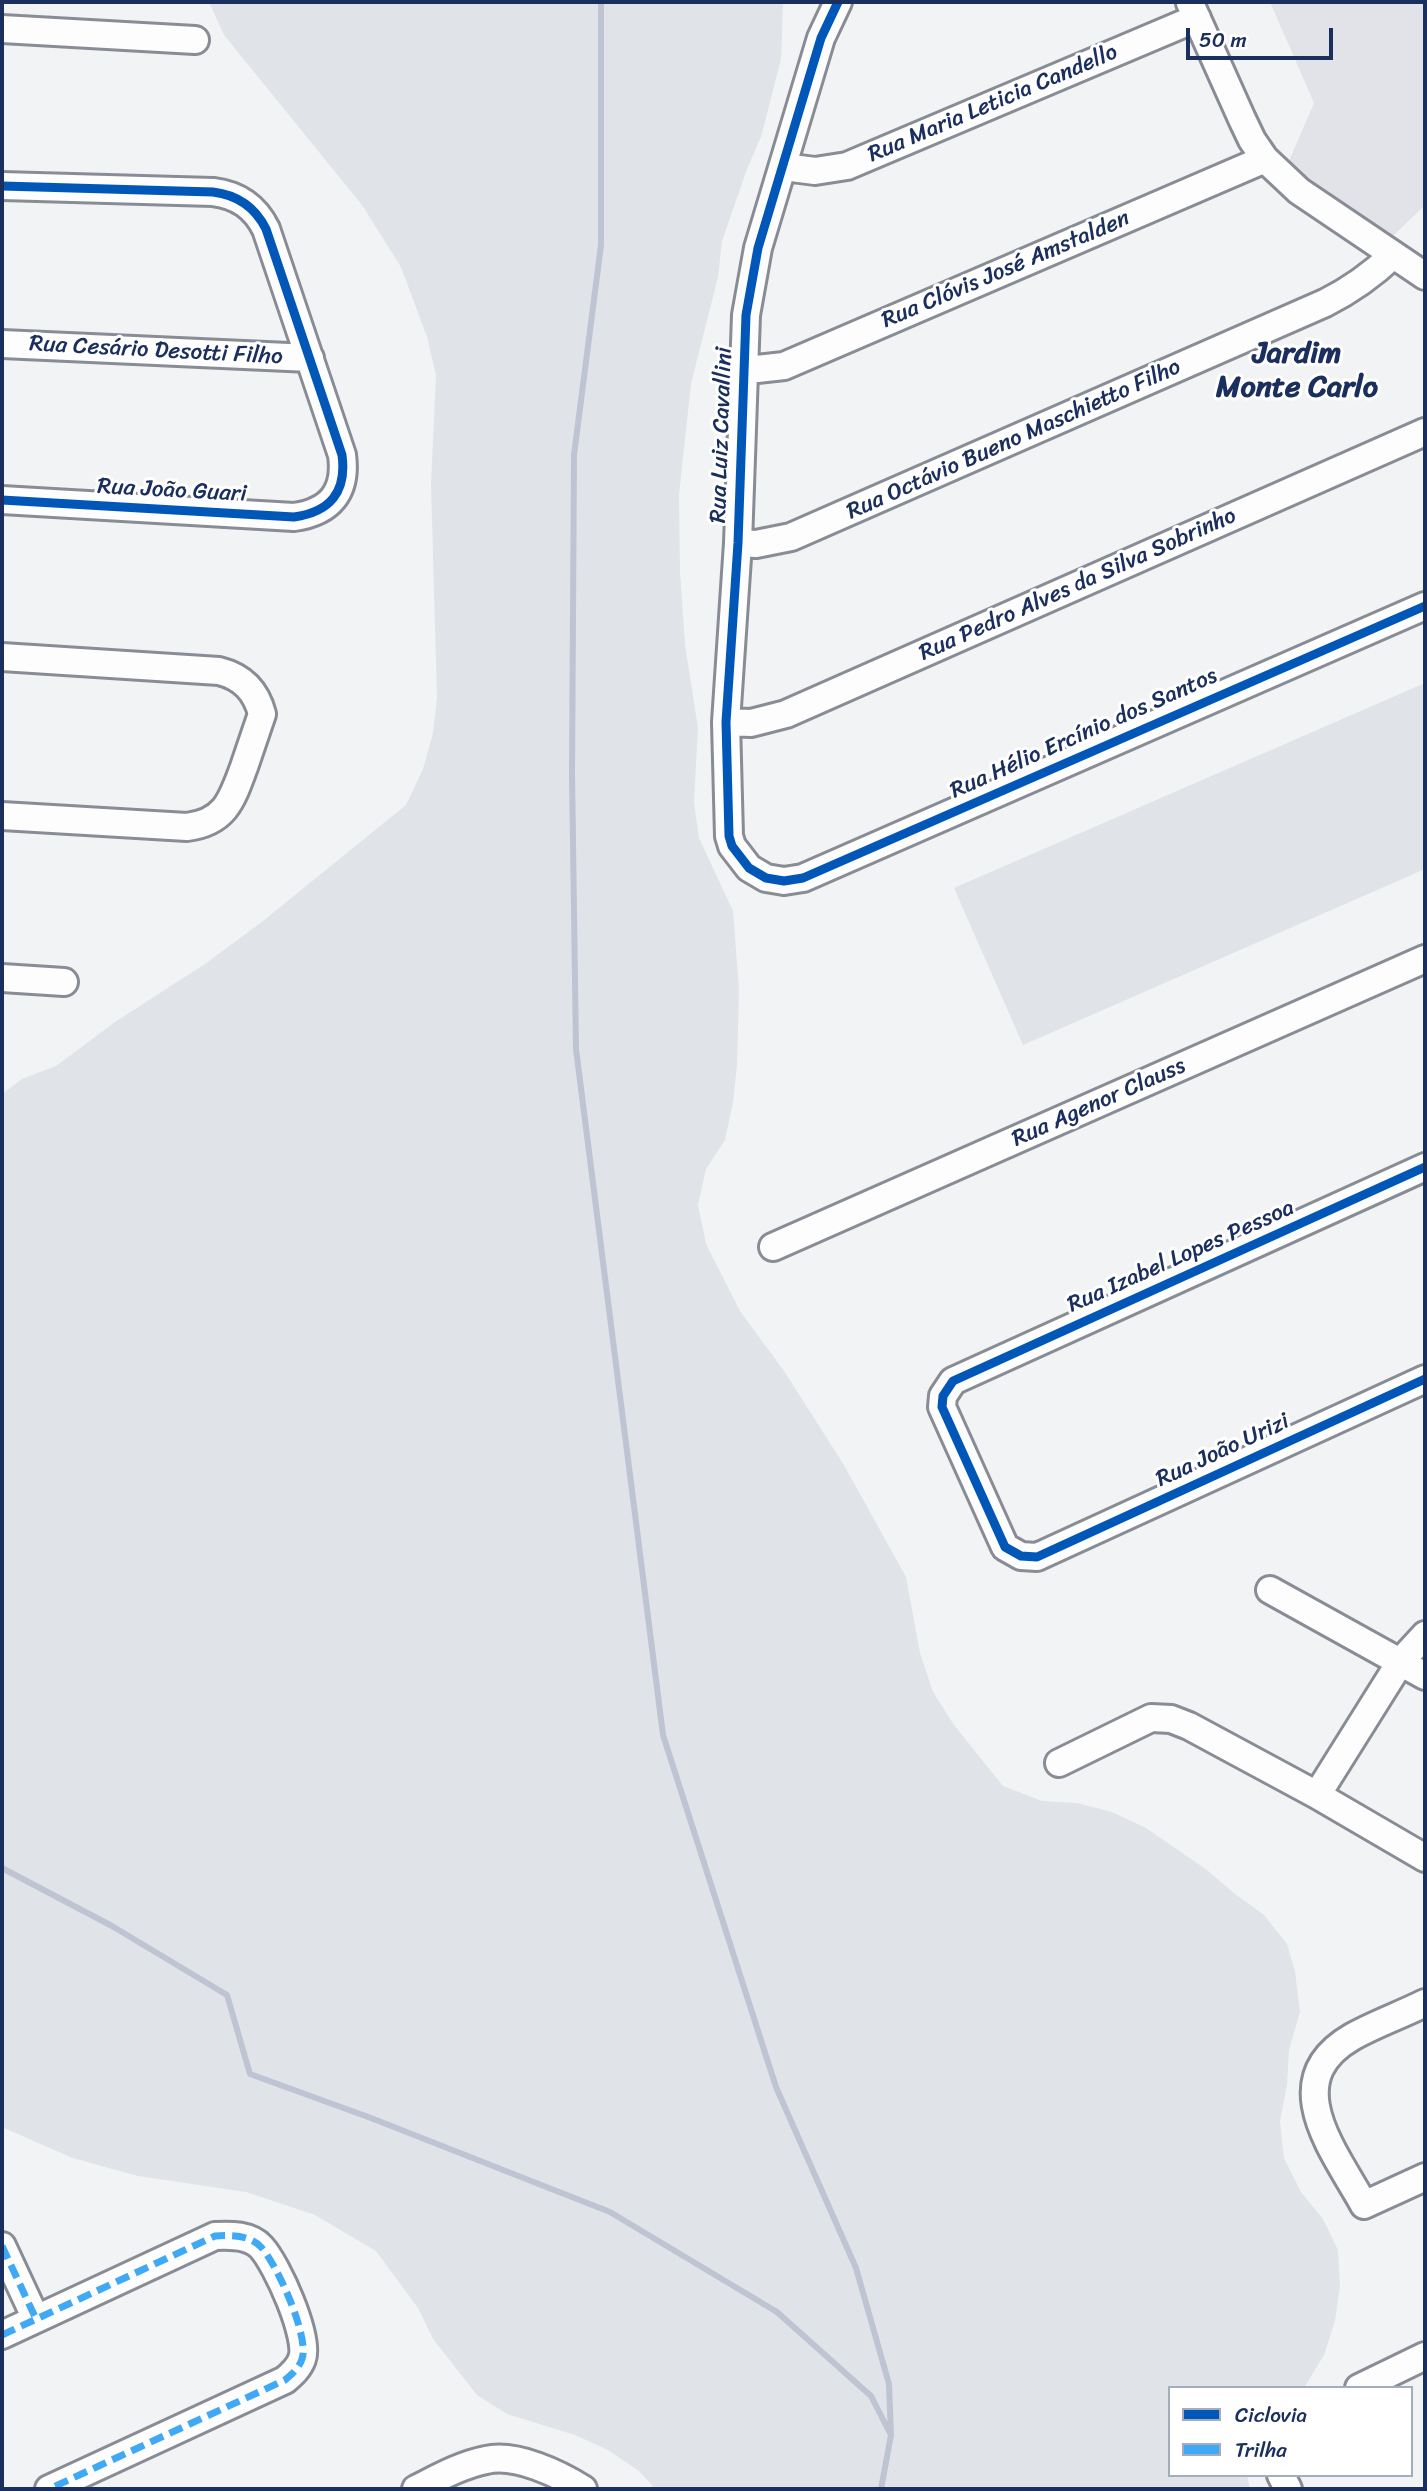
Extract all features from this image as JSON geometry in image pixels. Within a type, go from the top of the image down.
[{"type":"street","name":"Rua Luiz Cavallini","points":[[757,874],[736,854],[729,836],[726,722],[738,543],[746,315],[758,248],[821,38],[838,2]]},
{"type":"street","name":"Rua Maria Leticia Candello","points":[[784,167],[816,171],[847,166],[1194,10]]},
{"type":"street","points":[[1194,10],[1252,140],[1265,159],[1299,191],[1413,261]]},
{"type":"street","points":[[2,29],[195,40]]},
{"type":"street","name":"Rua Clóvis José Amstalden","points":[[743,368],[784,366],[1265,159]]},
{"type":"street","points":[[2,186],[213,192],[224,193],[245,202],[261,219],[266,229],[310,358]]},
{"type":"street","name":"Rua Octávio Bueno Maschietto Filho","points":[[738,543],[765,543],[791,537],[1325,303],[1373,274],[1413,261]]},
{"type":"street","name":"Rua Cesário Desotti Filho","points":[[2,344],[310,358]]},
{"type":"street","name":"Rua João Guari","points":[[2,500],[294,517],[323,509],[334,499],[344,470],[342,456],[310,358]]},
{"type":"street","name":"Rua Pedro Alves da Silva Sobrinho","points":[[726,722],[751,723],[786,714],[1425,432]]},
{"type":"street","name":"Rua Hélio Ercínio dos Santos","points":[[757,874],[784,881],[803,878],[1425,606]]},
{"type":"street","points":[[2,657],[219,671],[239,678],[248,685],[260,703],[262,714],[231,801],[208,822],[187,827],[2,816]]},
{"type":"street","name":"Rua Agenor Clauss","points":[[773,1247],[1425,959]]},
{"type":"street","points":[[2,978],[64,982]]},
{"type":"street","name":"Rua Izabel Lopes Pessoa","points":[[1037,1557],[1021,1556],[1005,1547],[942,1408],[943,1396],[953,1381],[1425,1167]]},
{"type":"street","name":"Rua João Urizi","points":[[1037,1557],[1425,1379]]},
{"type":"street","points":[[1270,1590],[1425,1676]]},
{"type":"street","points":[[1317,1796],[1401,1661],[1425,1635]]},
{"type":"street","points":[[1059,1763],[1151,1718],[1171,1719],[1189,1726],[1317,1796],[1425,1858]]},
{"type":"street","points":[[1425,2003],[1351,2038],[1328,2058],[1318,2072],[1313,2099],[1318,2118],[1364,2205],[1425,2177]]},
{"type":"street","points":[[2,2335],[215,2236],[234,2235],[250,2239],[261,2248],[288,2294],[304,2342],[303,2358],[285,2380],[49,2489]]},
{"type":"street","points":[[2,2246],[36,2319]]},
{"type":"street","points":[[1363,2386],[1425,2356]]},
{"type":"street","points":[[416,2489],[461,2468],[489,2459],[536,2465],[583,2489]]},
{"type":"shaded area","points":[[209,2],[783,2],[781,59],[761,137],[722,241],[718,277],[691,384],[679,495],[685,645],[698,728],[694,802],[699,838],[733,911],[739,989],[733,1102],[725,1140],[706,1169],[698,1205],[706,1244],[740,1311],[784,1371],[844,1465],[906,1577],[920,1653],[933,1692],[954,1725],[1003,1786],[1042,1801],[1077,1803],[1112,1812],[1146,1828],[1207,1870],[1264,1915],[1287,1944],[1295,1971],[1300,2012],[1289,2050],[1287,2085],[1280,2121],[1284,2158],[1301,2192],[1323,2219],[1338,2250],[1340,2286],[1335,2321],[1324,2355],[1305,2386],[1168,2386],[1168,2477],[1247,2477],[1250,2489],[655,2489],[639,2471],[608,2450],[575,2435],[507,2414],[477,2395],[433,2339],[418,2308],[376,2251],[315,2215],[246,2192],[138,2176],[105,2167],[70,2157],[2,2127],[2,1094],[22,1079],[56,1066],[115,1022],[205,964],[263,921],[406,805],[423,769],[433,733],[437,698],[431,484],[436,375],[427,337],[401,267],[362,205],[224,35]]},
{"type":"shaded area","points":[[1270,2],[1425,2],[1425,205],[1392,237],[1286,168],[1314,103]]},
{"type":"shaded area","points":[[1425,683],[1425,869],[1023,1045],[954,888]]},
{"type":"waterway","points":[[601,2],[601,245],[574,455],[572,773],[576,1049],[663,1735],[776,2087],[856,2268],[889,2384],[891,2435]]},
{"type":"waterway","points":[[2,1868],[112,1926],[227,1995],[250,2074],[371,2118],[610,2212],[777,2312],[871,2396],[891,2435],[881,2489]]},
{"type":"marked path","points":[[2,2335],[215,2236],[246,2238],[261,2247],[283,2284],[297,2319],[303,2349],[302,2359],[285,2380],[49,2489]]},
{"type":"marked path","points":[[2,2246],[36,2319]]},
{"type":"cycle path","points":[[838,2],[821,38],[758,248],[746,315],[738,543],[726,722],[729,836],[732,846],[749,868],[766,878],[784,881],[803,878],[1425,606]]},
{"type":"cycle path","points":[[2,186],[213,192],[245,203],[257,214],[266,229],[342,455],[343,468],[339,490],[333,498],[317,510],[294,517],[2,500]]},
{"type":"cycle path","points":[[1425,1167],[953,1381],[943,1396],[942,1407],[1005,1547],[1021,1556],[1037,1557],[1425,1379]]},
{"type":"district","name":"Jardim Monte Carlo","points":[[1297,371]]}]
